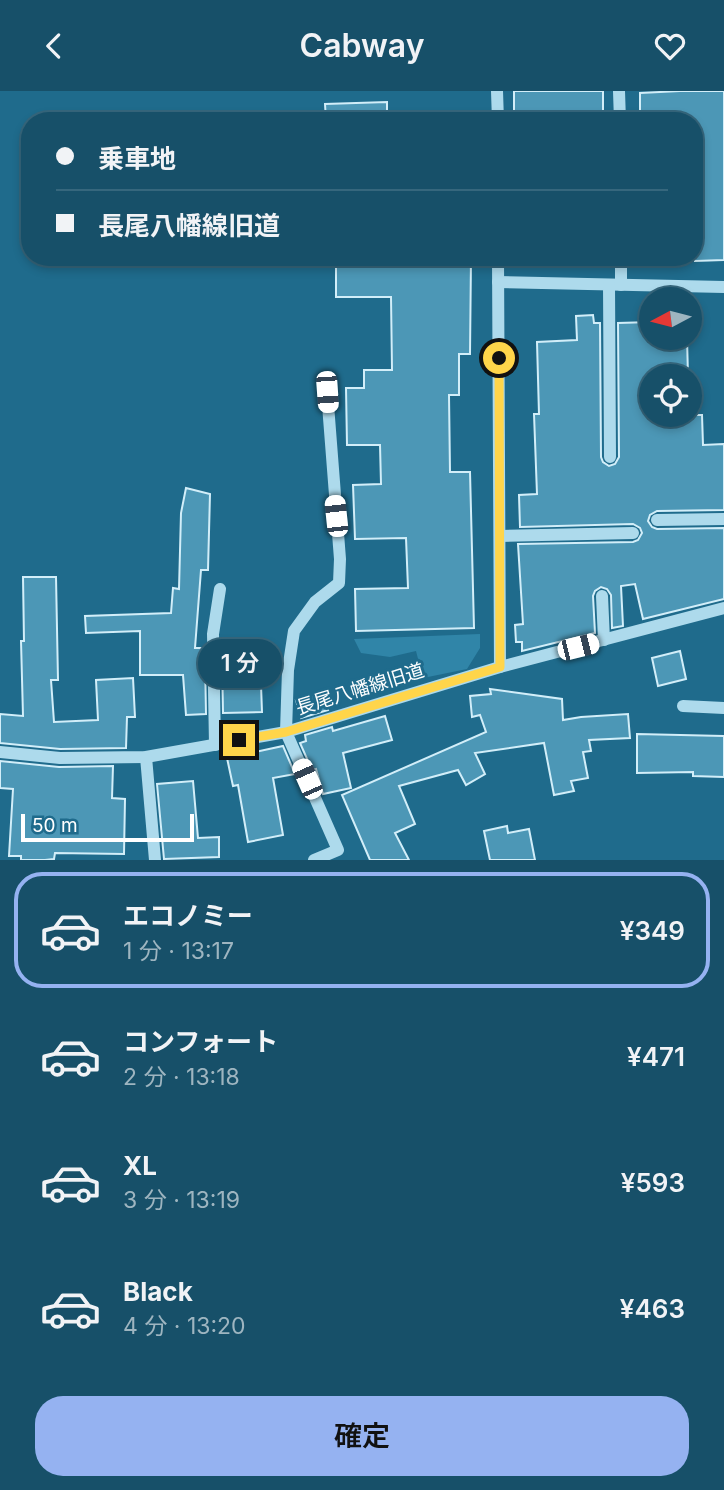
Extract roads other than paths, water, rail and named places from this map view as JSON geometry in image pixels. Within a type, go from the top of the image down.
[{"type":"street","points":[[497,91],[498,112]]},
{"type":"street","points":[[620,91],[620,112]]},
{"type":"street","points":[[498,266],[500,667]]},
{"type":"street","points":[[610,457],[615,285],[619,266]]},
{"type":"street","points":[[498,282],[724,287]]},
{"type":"street","points":[[314,860],[338,850],[286,732],[288,670],[294,631],[315,603],[339,583],[340,559],[327,392]]},
{"type":"street","points":[[657,520],[724,519]]},
{"type":"street","points":[[500,536],[633,533]]},
{"type":"street","points":[[215,744],[213,634],[220,589]]},
{"type":"street","points":[[602,596],[604,640]]},
{"type":"street","name":"長尾八幡線旧道","points":[[0,752],[60,758],[146,757],[286,732],[500,667],[724,608]]},
{"type":"street","points":[[683,706],[724,708]]},
{"type":"street","points":[[146,757],[155,860]]}]
